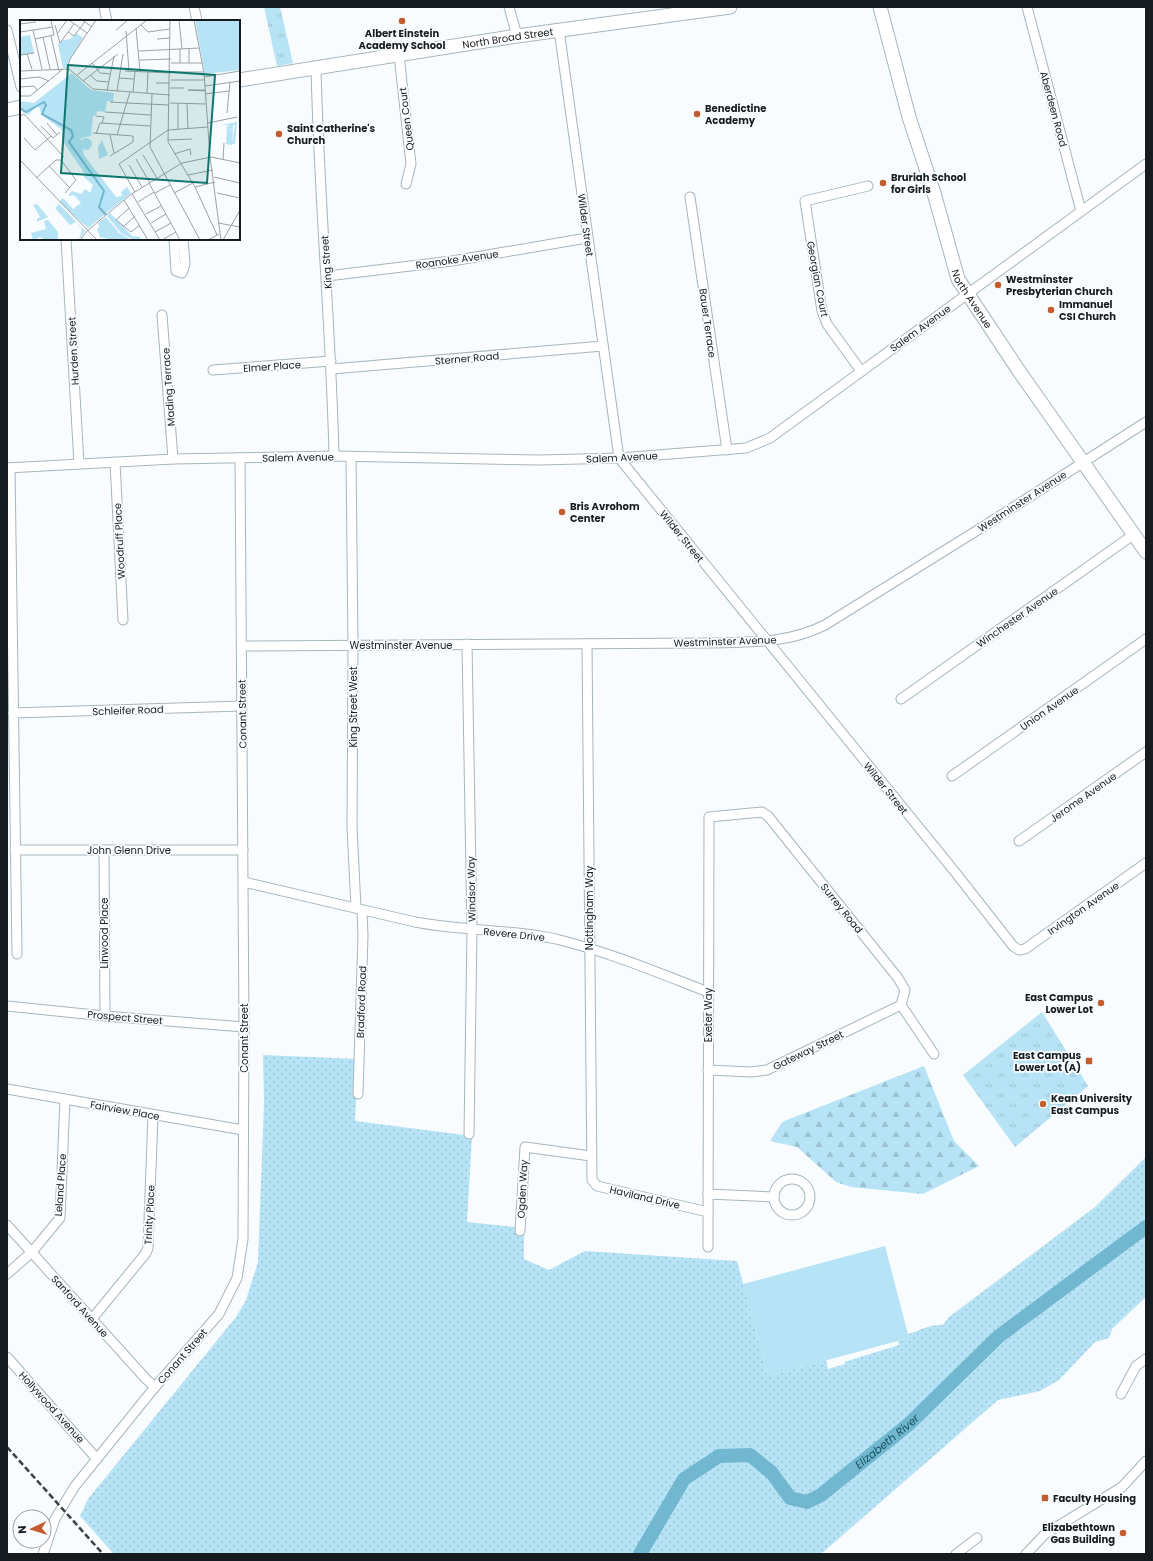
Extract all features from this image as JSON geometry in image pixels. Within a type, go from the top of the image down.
[{"type":"main road","name":"North Broad Street","points":[[240,80],[517,36],[730,7]]},
{"type":"main road","name":"North Avenue","points":[[880,7],[909,118],[934,193],[958,279],[1019,371],[1146,552]]},
{"type":"main road","points":[[7,110],[20,108]]},
{"type":"street","points":[[104,7],[107,20]]},
{"type":"street","points":[[194,7],[197,20]]},
{"type":"street","points":[[509,7],[517,36]]},
{"type":"street","name":"Aberdeen Road","points":[[1026,7],[1081,211]]},
{"type":"street","points":[[7,30],[20,82]]},
{"type":"street","name":"Wilder Street","points":[[559,30],[619,458],[1013,946],[1019,950]]},
{"type":"street","name":"Queen Court","points":[[398,55],[411,164],[406,184]]},
{"type":"street","name":"King Street","points":[[316,68],[320,188],[332,365],[334,456]]},
{"type":"street","name":"Salem Avenue","points":[[8,468],[173,459],[334,456],[540,460],[619,458],[746,448],[770,438],[1146,164]]},
{"type":"street","name":"Georgian Court","points":[[861,371],[827,324],[822,311],[805,201],[868,186]]},
{"type":"street","name":"Bauer Terrace","points":[[690,197],[726,450]]},
{"type":"street","name":"Roanoke Avenue","points":[[327,276],[452,261],[587,238]]},
{"type":"street","name":"Hurden Street","points":[[66,240],[79,464]]},
{"type":"street","points":[[174,240],[176,271],[182,273],[185,264],[183,240]]},
{"type":"street","name":"Mading Terrace","points":[[162,315],[173,459]]},
{"type":"street","name":"Sterner Road","points":[[332,365],[603,346]]},
{"type":"street","name":"Elmer Place","points":[[213,370],[332,365]]},
{"type":"street","name":"Westminster Avenue","points":[[242,646],[587,644],[767,641],[791,638],[825,625],[981,528],[1082,461],[1146,422]]},
{"type":"street","name":"King Street West","points":[[351,457],[353,645],[352,826],[359,909]]},
{"type":"street","name":"Conant Street","points":[[43,1554],[54,1519],[75,1486],[96,1458],[155,1387],[219,1314],[237,1278],[243,1239],[244,1027],[244,850],[240,458]]},
{"type":"street","name":"Woodruff Place","points":[[115,462],[123,620]]},
{"type":"street","points":[[8,468],[13,713],[11,794],[15,850],[12,911],[18,954]]},
{"type":"street","name":"Winchester Avenue","points":[[901,699],[1133,535]]},
{"type":"street","name":"Union Avenue","points":[[952,776],[1146,639]]},
{"type":"street","name":"Windsor Way","points":[[467,644],[472,930],[469,1134]]},
{"type":"street","name":"Nottingham Way","points":[[587,644],[591,1172]]},
{"type":"street","name":"Schleifer Road","points":[[13,713],[242,706]]},
{"type":"street","name":"Jerome Avenue","points":[[1019,841],[1146,752]]},
{"type":"street","name":"Surrey Road","points":[[709,817],[762,812],[768,816],[898,978],[905,990],[901,1005]]},
{"type":"street","name":"Exeter Way","points":[[708,1247],[709,817]]},
{"type":"street","name":"John Glenn Drive","points":[[15,850],[244,850]]},
{"type":"street","name":"Linwood Place","points":[[104,850],[105,1016]]},
{"type":"street","name":"Irvington Avenue","points":[[1019,950],[1025,949],[1146,863]]},
{"type":"street","name":"Revere Drive","points":[[244,882],[439,927],[530,935],[556,940],[614,956],[708,992]]},
{"type":"street","name":"Bradford Road","points":[[358,1094],[363,936],[359,909]]},
{"type":"street","points":[[901,1005],[934,1054]]},
{"type":"street","name":"Gateway Street","points":[[708,1070],[750,1072],[767,1070],[901,1005]]},
{"type":"street","name":"Prospect Street","points":[[7,1006],[105,1016],[244,1027]]},
{"type":"street","name":"Fairview Place","points":[[7,1089],[243,1130]]},
{"type":"street","name":"Leland Place","points":[[7,1274],[32,1252],[60,1218],[65,1099]]},
{"type":"street","name":"Trinity Place","points":[[92,1319],[146,1253],[148,1248],[153,1115]]},
{"type":"street","name":"Ogden Way","points":[[520,1231],[525,1147],[590,1156]]},
{"type":"street","name":"Haviland Drive","points":[[591,1172],[592,1180],[597,1186],[708,1212]]},
{"type":"street","points":[[708,1194],[774,1197]]},
{"type":"street","name":"Sanford Avenue","points":[[7,1224],[146,1379],[155,1387]]},
{"type":"street","name":"Hollywood Avenue","points":[[7,1357],[96,1458]]},
{"type":"street","points":[[1121,1394],[1136,1366],[1146,1359]]},
{"type":"street","points":[[1026,1554],[1036,1541],[1045,1534],[1122,1487],[1146,1461]]},
{"type":"street","points":[[956,1554],[978,1538]]},
{"type":"green space","points":[[264,7],[280,7],[293,63],[277,66]]},
{"type":"green space","points":[[1042,1012],[1088,1086],[1015,1147],[963,1075]]},
{"type":"green space","points":[[263,1055],[358,1059],[355,1121],[472,1136],[467,1222],[524,1228],[524,1259],[549,1270],[585,1251],[737,1261],[768,1376],[826,1360],[828,1369],[845,1364],[844,1362],[899,1345],[898,1341],[909,1338],[908,1334],[929,1326],[943,1325],[949,1317],[1095,1207],[1145,1158],[1146,1155],[1146,1297],[1112,1329],[1109,1338],[1095,1342],[1059,1380],[1040,1391],[998,1400],[821,1554],[114,1554],[80,1516],[88,1499],[236,1317],[246,1300],[258,1262],[264,1102]]},
{"type":"green space","points":[[924,1066],[954,1141],[979,1166],[923,1194],[851,1187],[836,1182],[797,1147],[770,1141],[782,1122]]},
{"type":"green space","points":[[885,1246],[909,1338],[768,1376],[743,1284]]},
{"type":"waterway","name":"Elizabeth River","points":[[640,1554],[684,1479],[719,1456],[750,1455],[772,1473],[790,1498],[807,1502],[821,1495],[909,1424],[999,1336],[1146,1227]]},
{"type":"railway","points":[[7,1447],[103,1554]]},
{"type":"place","name":"Albert Einstein Academy School","points":[[402,21]]},
{"type":"place","name":"Benedictine Academy","points":[[697,114]]},
{"type":"place","name":"Saint Catherine's Church","points":[[279,134]]},
{"type":"place","name":"Bruriah School for Girls","points":[[883,183]]},
{"type":"place","name":"Westminster Presbyterian Church","points":[[998,285]]},
{"type":"place","name":"Immanuel CSI Church","points":[[1051,310]]},
{"type":"place","name":"Bris Avrohom Center","points":[[562,512]]},
{"type":"place","name":"East Campus Lower Lot","points":[[1101,1003]]},
{"type":"place","name":"East Campus Lower Lot (A)","points":[[1089,1061]]},
{"type":"place","name":"Kean University East Campus","points":[[1043,1104]]},
{"type":"place","name":"Faculty Housing","points":[[1045,1498]]},
{"type":"place","name":"Elizabethtown Gas Building","points":[[1123,1533]]}]
